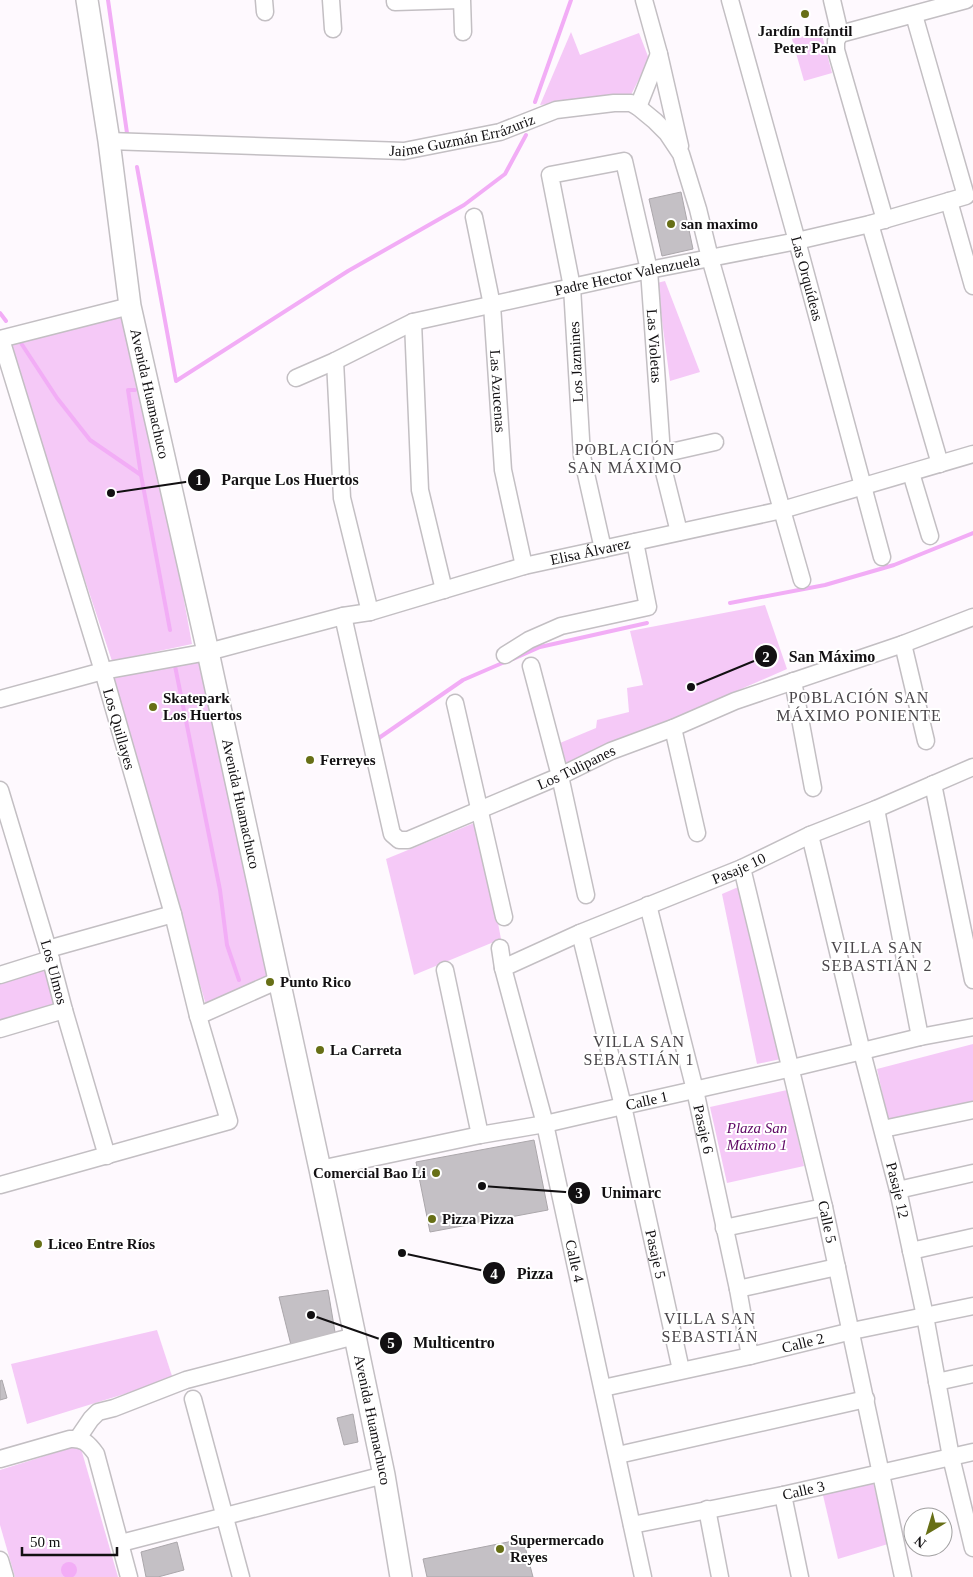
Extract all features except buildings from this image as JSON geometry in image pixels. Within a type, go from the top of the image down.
[{"type":"main road","name":"Avenida Huamachuco","points":[[87,0],[109,141],[130,306],[208,652],[320,1169],[384,1475],[398,1576]]},
{"type":"street","points":[[331,0],[333,29]]},
{"type":"street","points":[[395,1],[461,0],[464,32]]},
{"type":"street","points":[[644,0],[659,54],[681,154],[802,580]]},
{"type":"street","name":"Las Orquídeas","points":[[730,0],[882,557]]},
{"type":"street","points":[[832,0],[838,37],[836,50],[877,222],[940,464]]},
{"type":"street","points":[[838,37],[956,1]]},
{"type":"street","name":"Padre Hector Valenzuela","points":[[296,378],[335,361],[413,322],[649,270],[797,241],[877,222],[966,196],[914,14]]},
{"type":"street","points":[[659,54],[638,107],[667,133],[681,154]]},
{"type":"street","name":"Jaime Guzmán Errázuriz","points":[[109,141],[404,151],[500,132],[556,110],[614,103],[631,103],[638,107]]},
{"type":"street","name":"Las Violetas","points":[[550,175],[624,161],[649,270],[663,468],[679,532]]},
{"type":"street","name":"Los Jazmines","points":[[550,175],[572,287],[582,456],[603,549]]},
{"type":"street","points":[[949,201],[973,286]]},
{"type":"street","name":"Las Azucenas","points":[[474,217],[492,305],[503,470],[524,566]]},
{"type":"street","points":[[0,339],[130,306]]},
{"type":"street","points":[[413,322],[420,490],[444,590]]},
{"type":"street","name":"Los Quillayes","points":[[0,339],[103,671],[173,914],[198,1016],[229,1121],[107,1156]]},
{"type":"street","points":[[335,361],[342,498],[370,612]]},
{"type":"street","points":[[662,454],[715,442]]},
{"type":"street","name":"Elisa Álvarez","points":[[0,699],[103,671],[208,652],[343,616],[370,612],[524,566],[782,510],[973,454]]},
{"type":"street","points":[[911,472],[930,536]]},
{"type":"street","points":[[505,655],[529,640],[561,626],[648,606],[635,542]]},
{"type":"street","name":"Los Tulipanes","points":[[343,616],[392,834],[399,840],[408,840],[560,776],[611,751],[673,728],[735,701],[903,644],[973,617]]},
{"type":"street","points":[[903,644],[926,741]]},
{"type":"street","points":[[531,666],[560,776],[586,894]]},
{"type":"street","points":[[793,681],[813,788]]},
{"type":"street","points":[[455,702],[504,917]]},
{"type":"street","points":[[673,728],[697,833]]},
{"type":"street","name":"Pasaje 10","points":[[504,968],[648,905],[742,868],[810,835],[973,767]]},
{"type":"street","points":[[933,784],[973,980]]},
{"type":"street","name":"Los Ulmos","points":[[0,790],[6,838],[49,954],[107,1156]]},
{"type":"street","points":[[876,809],[920,1037]]},
{"type":"street","name":"Pasaje 12","points":[[810,835],[862,1052],[884,1129],[898,1190],[925,1316],[951,1457],[973,1548]]},
{"type":"street","name":"Calle 5","points":[[742,868],[792,1068],[838,1267],[903,1577]]},
{"type":"street","name":"Pasaje 6","points":[[648,905],[695,1090],[738,1290],[750,1356]]},
{"type":"street","points":[[0,975],[49,954],[173,914]]},
{"type":"street","name":"Pasaje 5","points":[[580,934],[623,1106],[681,1370]]},
{"type":"street","name":"Calle 4","points":[[500,948],[545,1124],[643,1577]]},
{"type":"street","points":[[445,970],[480,1135]]},
{"type":"street","points":[[198,1016],[279,980]]},
{"type":"street","points":[[0,1029],[64,1010]]},
{"type":"street","name":"Calle 1","points":[[320,1169],[480,1135],[545,1124],[862,1052],[920,1037],[973,1027]]},
{"type":"street","points":[[884,1129],[973,1110]]},
{"type":"street","points":[[0,1185],[107,1156]]},
{"type":"street","points":[[898,1190],[973,1173]]},
{"type":"street","points":[[724,1228],[824,1207]]},
{"type":"street","points":[[911,1251],[973,1237]]},
{"type":"street","points":[[738,1290],[838,1267]]},
{"type":"street","name":"Calle 2","points":[[603,1388],[750,1356],[852,1331],[973,1306]]},
{"type":"street","points":[[81,1439],[91,1419],[98,1412],[114,1408],[186,1380],[355,1336]]},
{"type":"street","points":[[937,1382],[973,1374]]},
{"type":"street","points":[[192,1399],[241,1577]]},
{"type":"street","points":[[618,1455],[866,1399]]},
{"type":"street","points":[[0,1459],[70,1439],[81,1439],[96,1454],[129,1577]]},
{"type":"street","name":"Calle 3","points":[[632,1526],[783,1495],[973,1452]]},
{"type":"street","points":[[121,1543],[384,1475]]},
{"type":"street","points":[[783,1495],[800,1577]]},
{"type":"street","points":[[707,1510],[720,1577]]},
{"type":"street","points":[[0,1560],[5,1577]]},
{"type":"green space","points":[[821,31],[832,73],[804,81],[792,39]]},
{"type":"green space","points":[[571,32],[580,55],[639,33],[649,59],[631,95],[540,105]]},
{"type":"green space","points":[[665,281],[700,372],[670,381],[657,283]]},
{"type":"green space","points":[[131,311],[192,644],[112,661],[6,343]]},
{"type":"green space","points":[[765,605],[787,669],[567,765],[560,743],[596,728],[597,720],[629,712],[627,688],[643,685],[630,631]]},
{"type":"green space","points":[[198,657],[240,849],[276,980],[208,1012],[110,673]]},
{"type":"green space","points":[[479,821],[501,939],[414,975],[386,859]]},
{"type":"green space","points":[[743,885],[781,1059],[757,1064],[722,894]]},
{"type":"green space","points":[[46,967],[56,1005],[0,1022],[0,982]]},
{"type":"green space","points":[[973,1044],[973,1104],[889,1123],[877,1069]]},
{"type":"green space","name":"Plaza San Máximo 1","points":[[787,1090],[804,1166],[727,1183],[710,1107]]},
{"type":"green space","points":[[157,1330],[173,1379],[27,1424],[11,1364]]},
{"type":"green space","points":[[80,1445],[118,1577],[15,1577],[0,1525],[0,1470]]},
{"type":"green space","points":[[873,1482],[888,1544],[838,1559],[822,1491]]},
{"type":"shaded area","points":[[69,1562],[77,1570],[69,1578],[61,1570]]},
{"type":"waterway","points":[[108,0],[127,133]]},
{"type":"waterway","points":[[535,102],[571,0]]},
{"type":"waterway","points":[[137,167],[176,381],[348,271],[464,205],[505,174],[526,135]]},
{"type":"waterway","points":[[0,313],[6,321]]},
{"type":"waterway","points":[[19,340],[57,398],[90,440],[141,475]]},
{"type":"waterway","points":[[135,390],[128,390],[141,475],[170,630]]},
{"type":"waterway","points":[[730,603],[825,585],[894,565],[973,533]]},
{"type":"waterway","points":[[513,659],[540,647],[647,623]]},
{"type":"waterway","points":[[174,661],[220,890],[227,945],[239,980]]},
{"type":"waterway","points":[[376,740],[463,680],[507,661]]},
{"type":"place","name":"Jardín Infantil Peter Pan","points":[[805,14]]},
{"type":"place","name":"san maximo","points":[[671,224]]},
{"type":"place","name":"Parque Los Huertos","points":[[111,493]]},
{"type":"place","name":"San Máximo","points":[[691,687]]},
{"type":"place","name":"Skatepark Los Huertos","points":[[153,707]]},
{"type":"place","name":"Ferreyes","points":[[310,760]]},
{"type":"place","name":"Punto Rico","points":[[270,982]]},
{"type":"place","name":"La Carreta","points":[[320,1050]]},
{"type":"place","name":"Comercial Bao Li","points":[[436,1173]]},
{"type":"place","name":"Unimarc","points":[[482,1186]]},
{"type":"place","name":"Pizza Pizza","points":[[432,1219]]},
{"type":"place","name":"Liceo Entre Ríos","points":[[38,1244]]},
{"type":"place","name":"Pizza","points":[[402,1253]]},
{"type":"place","name":"Multicentro","points":[[311,1315]]},
{"type":"place","name":"Supermercado Reyes","points":[[500,1549]]},
{"type":"district","name":"POBLACIÓN SAN MÁXIMO","points":[[625,458]]},
{"type":"district","name":"POBLACIÓN SAN MÁXIMO PONIENTE","points":[[859,706]]},
{"type":"district","name":"VILLA SAN SEBASTIÁN 2","points":[[877,956]]},
{"type":"district","name":"VILLA SAN SEBASTIÁN 1","points":[[639,1050]]},
{"type":"district","name":"VILLA SAN SEBASTIÁN","points":[[710,1327]]}]
